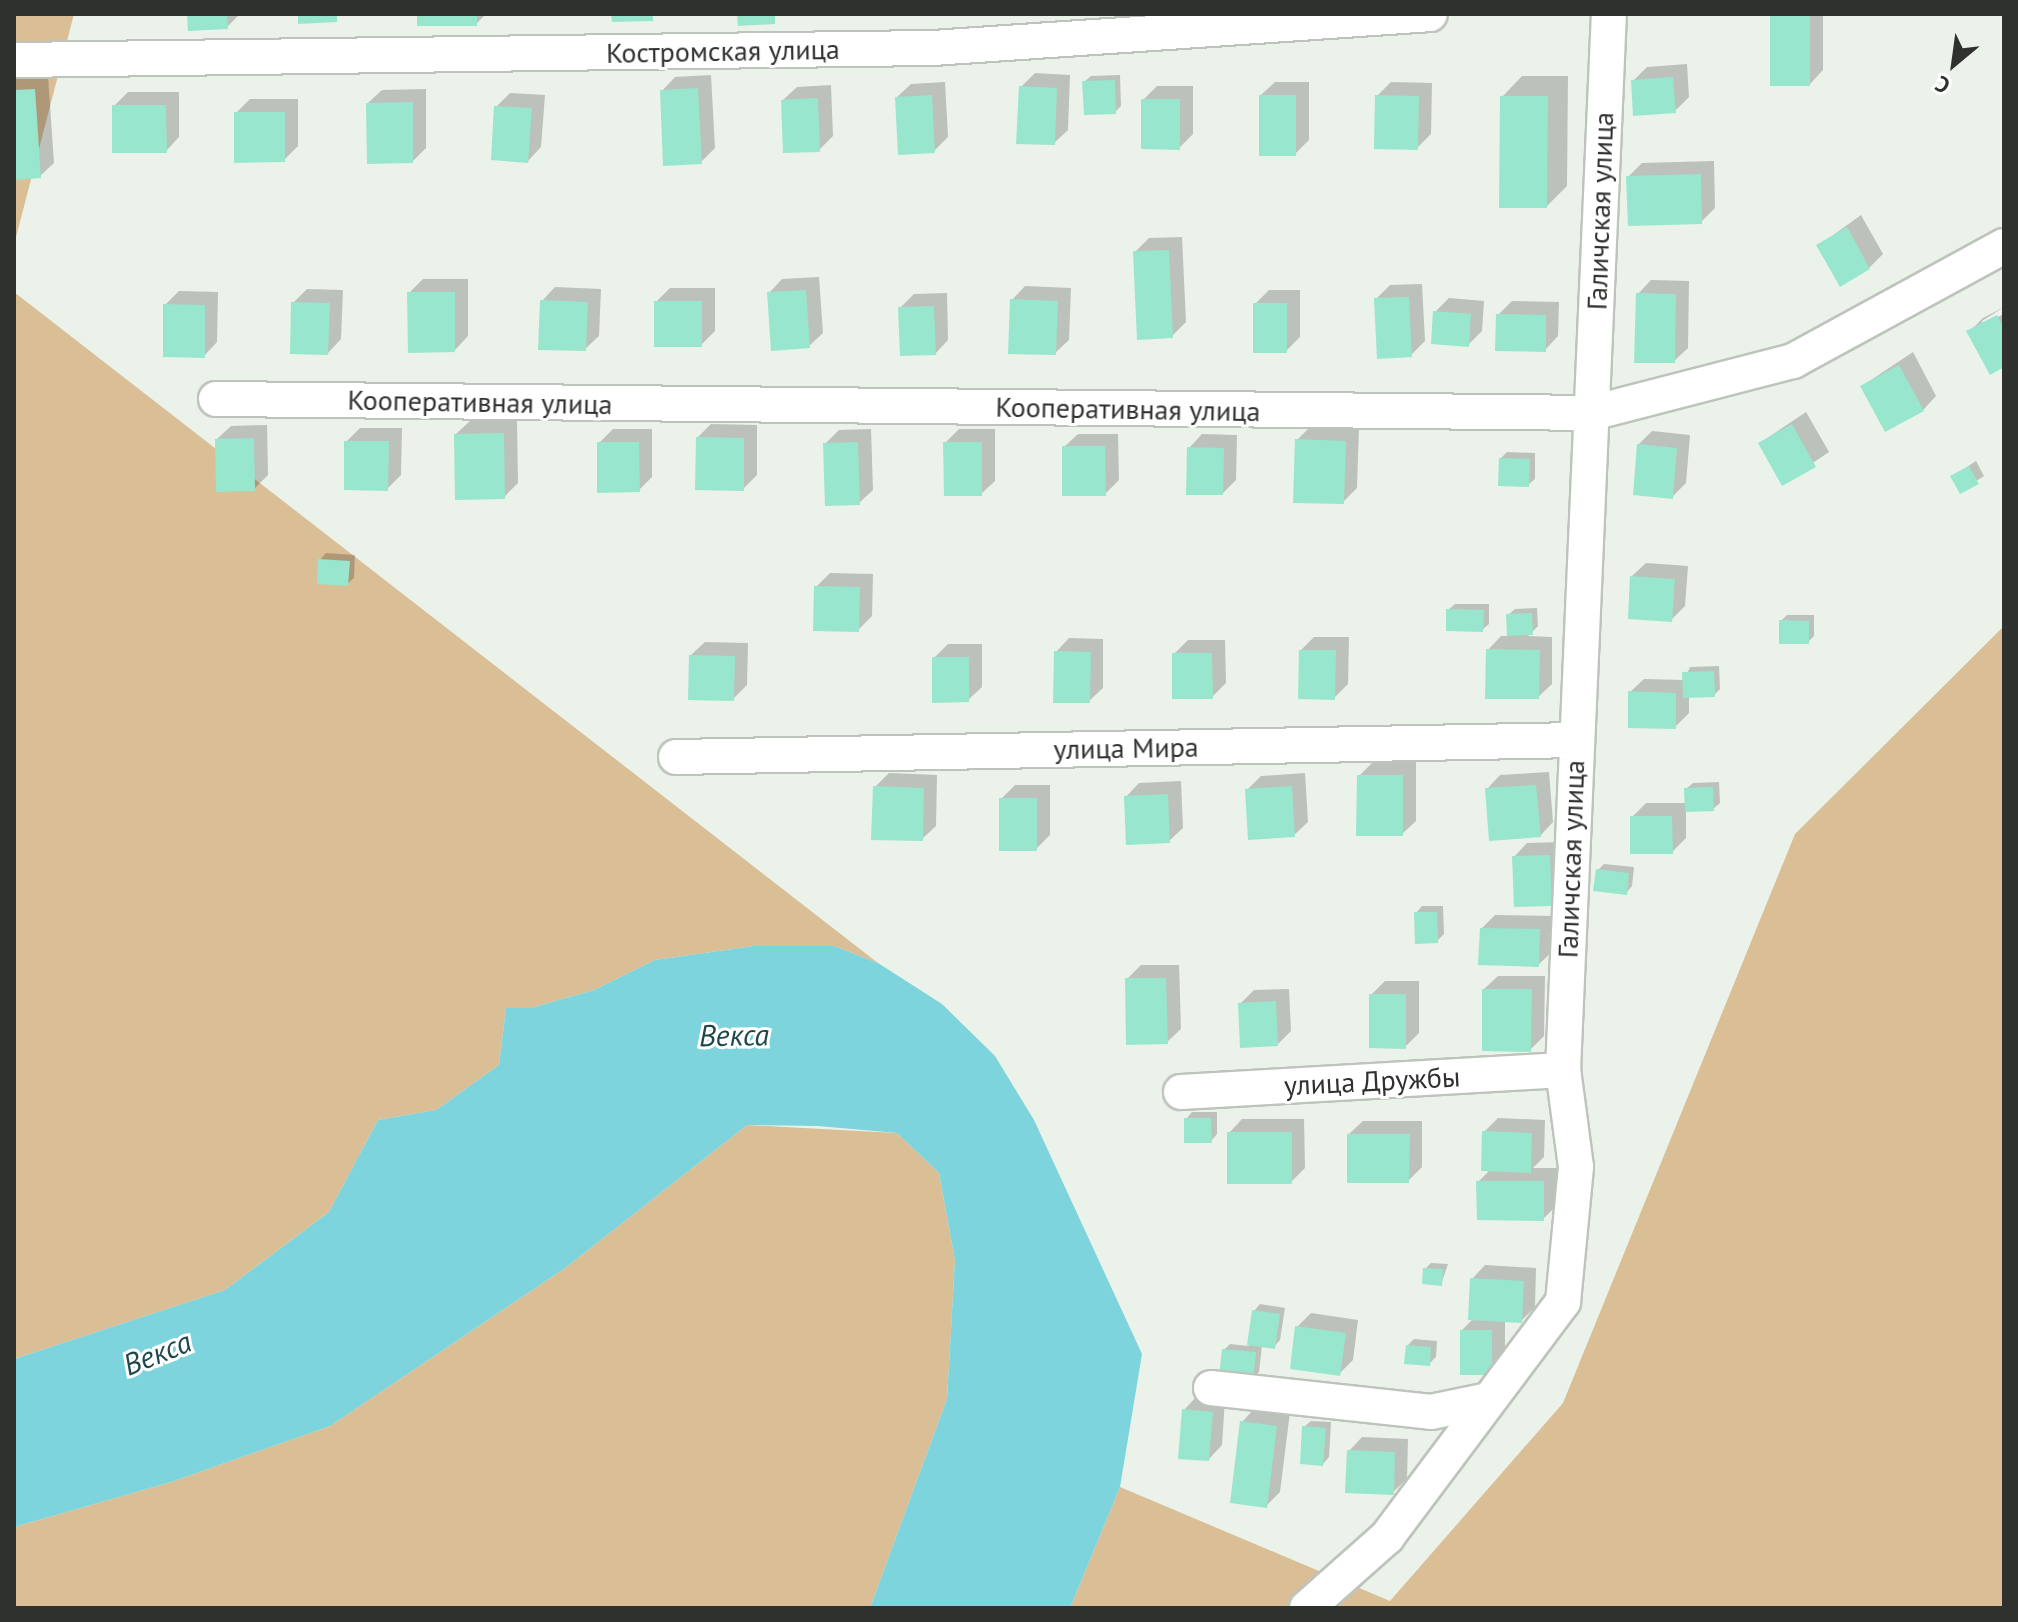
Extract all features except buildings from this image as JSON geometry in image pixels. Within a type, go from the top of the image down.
[{"type":"street","name":"Костромская улица","points":[[14,60],[933,48],[1430,14]]},
{"type":"street","name":"Галичская улица","points":[[1307,1608],[1387,1537],[1563,1302],[1576,1167],[1563,1070],[1609,14]]},
{"type":"street","name":"Кооперативная улица","points":[[216,399],[1592,413],[1793,361],[2004,246]]},
{"type":"street","name":"улица Мира","points":[[676,757],[1576,740]]},
{"type":"street","name":"улица Дружбы","points":[[1181,1092],[1563,1070]]},
{"type":"street","points":[[1211,1388],[1431,1412],[1488,1400]]},
{"type":"shaded area","points":[[14,14],[74,14],[14,245]]},
{"type":"shaded area","points":[[14,292],[878,963],[834,946],[754,946],[655,960],[594,990],[531,1008],[506,1008],[499,1065],[436,1110],[378,1120],[329,1212],[225,1290],[14,1359]]},
{"type":"shaded area","points":[[2004,626],[2004,1608],[1070,1608],[1120,1487],[1390,1601],[1563,1403],[1795,834]]},
{"type":"shaded area","points":[[747,1125],[897,1133],[939,1173],[955,1260],[947,1399],[870,1608],[14,1608],[14,1527],[171,1482],[330,1426],[565,1268]]},
{"type":"water","name":"Векса","points":[[754,946],[834,946],[878,963],[942,1004],[995,1056],[1034,1120],[1142,1354],[1120,1487],[1070,1608],[870,1608],[947,1399],[955,1260],[939,1173],[897,1133],[818,1126],[747,1125],[565,1268],[330,1426],[171,1482],[14,1527],[14,1359],[225,1290],[329,1212],[378,1120],[436,1110],[499,1065],[506,1008],[531,1008],[594,990],[655,960]]}]
